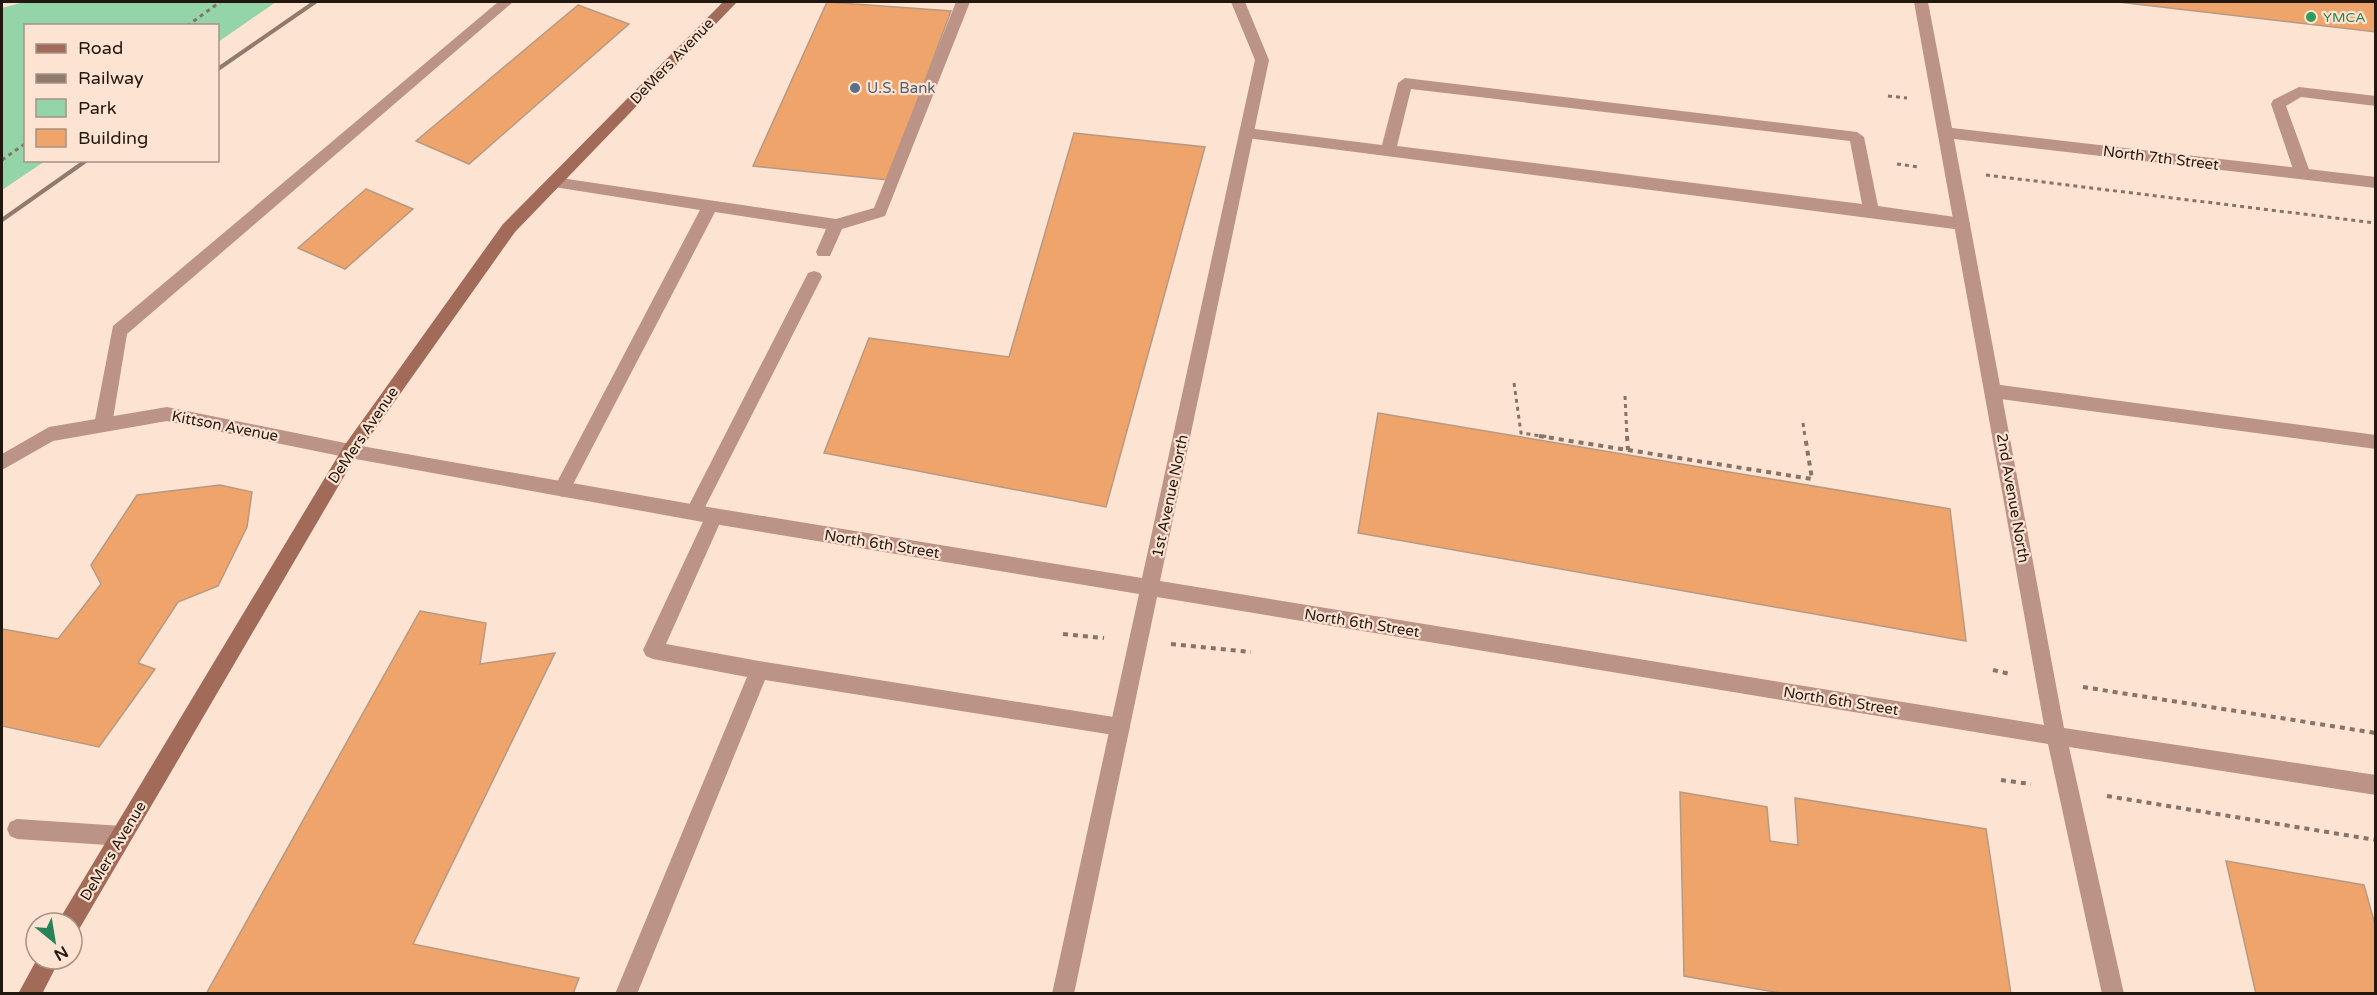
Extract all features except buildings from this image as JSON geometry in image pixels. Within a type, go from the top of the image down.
[{"type":"main road","name":"DeMers Avenue","points":[[77,911],[350,451],[509,228],[730,2]]},
{"type":"main road","points":[[29,993],[42,971]]},
{"type":"street","points":[[103,425],[119,331],[506,2]]},
{"type":"street","points":[[554,182],[836,225],[880,212],[963,2]]},
{"type":"street","name":"1st Avenue North","points":[[1063,993],[1262,60],[1238,2]]},
{"type":"street","name":"2nd Avenue North","points":[[1922,2],[2056,736],[2113,993]]},
{"type":"street","points":[[1388,151],[1405,82],[1833,135],[1857,138],[1870,211]]},
{"type":"street","points":[[2303,175],[2278,104],[2299,92],[2376,101]]},
{"type":"street","name":"North 7th Street","points":[[1946,132],[2376,183]]},
{"type":"street","points":[[1247,133],[1962,224]]},
{"type":"street","points":[[562,489],[710,206]]},
{"type":"street","points":[[824,252],[836,225]]},
{"type":"street","points":[[694,512],[814,277]]},
{"type":"street","points":[[1993,391],[2376,442]]},
{"type":"street","name":"Kittson Avenue","points":[[2,463],[49,434],[167,414],[350,451]]},
{"type":"street","name":"North 6th Street","points":[[350,451],[714,516],[1150,589],[2056,736],[2376,785]]},
{"type":"street","points":[[714,516],[653,650],[759,670],[1120,727]]},
{"type":"street","points":[[626,993],[759,670]]},
{"type":"street","points":[[17,829],[122,836]]},
{"type":"path","points":[[190,24],[220,2]]},
{"type":"path","points":[[2,160],[24,144]]},
{"type":"path","points":[[1897,164],[2376,223]]},
{"type":"path","points":[[1514,383],[1521,433],[1812,479],[1803,423]]},
{"type":"path","points":[[1625,396],[1628,450]]},
{"type":"path","points":[[1993,670],[2046,681],[2376,733]]},
{"type":"path","points":[[2001,780],[2376,840]]},
{"type":"green space","points":[[24,2],[276,2],[219,41],[219,24],[24,24],[24,162],[44,162],[2,190],[2,8]]},
{"type":"railway","points":[[219,68],[315,2]]},
{"type":"railway","points":[[2,220],[84,162]]},
{"type":"place","name":"YMCA","points":[[2311,17]]},
{"type":"place","name":"U.S. Bank","points":[[855,88]]}]
